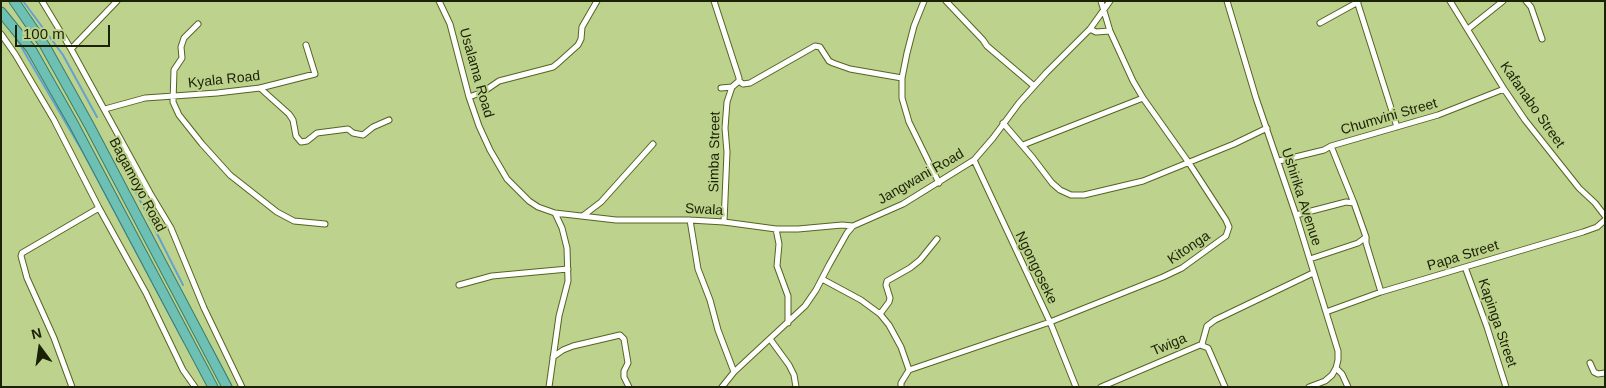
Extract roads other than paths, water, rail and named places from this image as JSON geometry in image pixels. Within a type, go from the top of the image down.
[{"type":"highway","name":"Bagamoyo Road","points":[[14,1],[45,46],[89,125],[227,387]]},
{"type":"highway","name":"Bagamoyo Road","points":[[1,12],[31,49],[41,66],[78,132],[212,387]]},
{"type":"street","points":[[42,1],[171,228],[204,308],[242,387]]},
{"type":"street","points":[[71,49],[117,1]]},
{"type":"street","name":"Usalama Road","points":[[439,1],[456,42],[469,98],[478,126],[490,150],[508,179],[529,201],[538,207],[555,213]]},
{"type":"street","points":[[469,98],[483,92],[499,81],[553,67],[578,45],[581,39],[582,27],[597,1]]},
{"type":"street","points":[[714,1],[739,81]]},
{"type":"street","points":[[924,1],[906,53],[902,78],[902,98],[909,122],[939,183]]},
{"type":"street","points":[[946,1],[987,46],[1034,86]]},
{"type":"street","name":"Kitonga","points":[[909,370],[1050,322],[1163,277],[1182,268],[1226,236],[1229,227],[1189,163],[1133,81],[1110,31],[1101,1]]},
{"type":"street","name":"Jangwani Road","points":[[853,226],[903,204],[974,160],[994,138],[1003,123],[1034,86],[1090,29],[1110,1]]},
{"type":"street","name":"Ushirika Avenue","points":[[1227,1],[1310,258],[1338,352],[1336,368]]},
{"type":"street","name":"Kafanabo Street","points":[[1450,1],[1525,120],[1579,188],[1605,216]]},
{"type":"street","points":[[1468,29],[1503,1]]},
{"type":"street","points":[[1526,1],[1531,7],[1542,39]]},
{"type":"street","points":[[1320,23],[1358,2],[1397,128]]},
{"type":"street","points":[[198,24],[184,38],[182,58],[174,70],[173,102],[179,115],[230,175],[277,212],[286,218],[300,222],[325,224]]},
{"type":"street","points":[[1090,29],[1096,32],[1110,31]]},
{"type":"street","points":[[1,34],[54,120],[99,208],[146,292],[184,370],[195,387]]},
{"type":"street","name":"Kyala Road","points":[[104,109],[145,98],[260,88],[315,74],[306,45]]},
{"type":"street","points":[[739,81],[743,84],[750,83],[815,46],[820,46],[829,61],[841,66],[902,78]]},
{"type":"street","points":[[721,88],[732,87],[739,81]]},
{"type":"street","name":"Simba Street","points":[[724,222],[727,152],[725,128],[727,102],[732,87]]},
{"type":"street","points":[[260,88],[289,114],[293,120],[296,136],[301,142],[318,133],[348,129],[353,133],[363,135],[373,127],[389,120]]},
{"type":"street","name":"Chumvini Street","points":[[1279,161],[1324,150],[1331,146],[1438,115],[1504,89]]},
{"type":"street","points":[[1023,145],[1143,98]]},
{"type":"street","points":[[1003,123],[1023,145],[1052,183],[1060,190],[1071,195],[1084,196],[1143,182],[1267,128]]},
{"type":"street","points":[[584,215],[601,202],[653,144]]},
{"type":"street","points":[[1331,146],[1366,237],[1366,243],[1381,292]]},
{"type":"street","name":"Ngongoseke","points":[[974,160],[1050,322],[1076,387]]},
{"type":"street","points":[[1296,215],[1346,202],[1354,203]]},
{"type":"street","points":[[72,387],[54,338],[27,278],[21,256],[22,253],[99,208]]},
{"type":"street","points":[[549,387],[560,316],[568,281],[567,248],[560,222],[555,213]]},
{"type":"street","name":"Swala","points":[[555,213],[616,220],[724,222],[776,229],[853,226]]},
{"type":"street","points":[[690,220],[698,269],[734,372]]},
{"type":"street","name":"Papa Street","points":[[1326,312],[1381,292],[1583,232],[1605,220]]},
{"type":"street","points":[[722,387],[734,372],[805,306],[847,233],[853,226]]},
{"type":"street","points":[[776,229],[779,244],[777,266],[788,296],[788,322]]},
{"type":"street","points":[[1310,258],[1358,243],[1366,237]]},
{"type":"street","points":[[880,314],[890,298],[886,286],[887,281],[920,260],[937,239]]},
{"type":"street","name":"Kapinga Street","points":[[1465,267],[1506,387]]},
{"type":"street","points":[[459,285],[492,276],[568,269]]},
{"type":"street","points":[[1203,345],[1207,326],[1215,320],[1314,273]]},
{"type":"street","points":[[822,279],[861,300],[880,314],[889,325],[901,347],[909,370],[901,382],[901,387]]},
{"type":"street","points":[[553,358],[563,350],[573,346],[620,335],[624,339],[628,363],[624,371],[624,377],[629,387]]},
{"type":"street","points":[[770,339],[789,365],[796,387]]},
{"type":"street","name":"Twiga","points":[[1101,387],[1197,345],[1203,345],[1209,351],[1225,387]]},
{"type":"street","points":[[1590,363],[1594,372],[1598,374],[1605,373]]},
{"type":"street","points":[[1309,387],[1325,381],[1336,368],[1342,374],[1348,387]]},
{"type":"waterway","points":[[23,1],[63,55],[97,117]]},
{"type":"waterway","points":[[15,36],[84,154],[184,342]]},
{"type":"waterway","points":[[110,141],[183,285]]},
{"type":"waterway","points":[[210,345],[232,387]]}]
